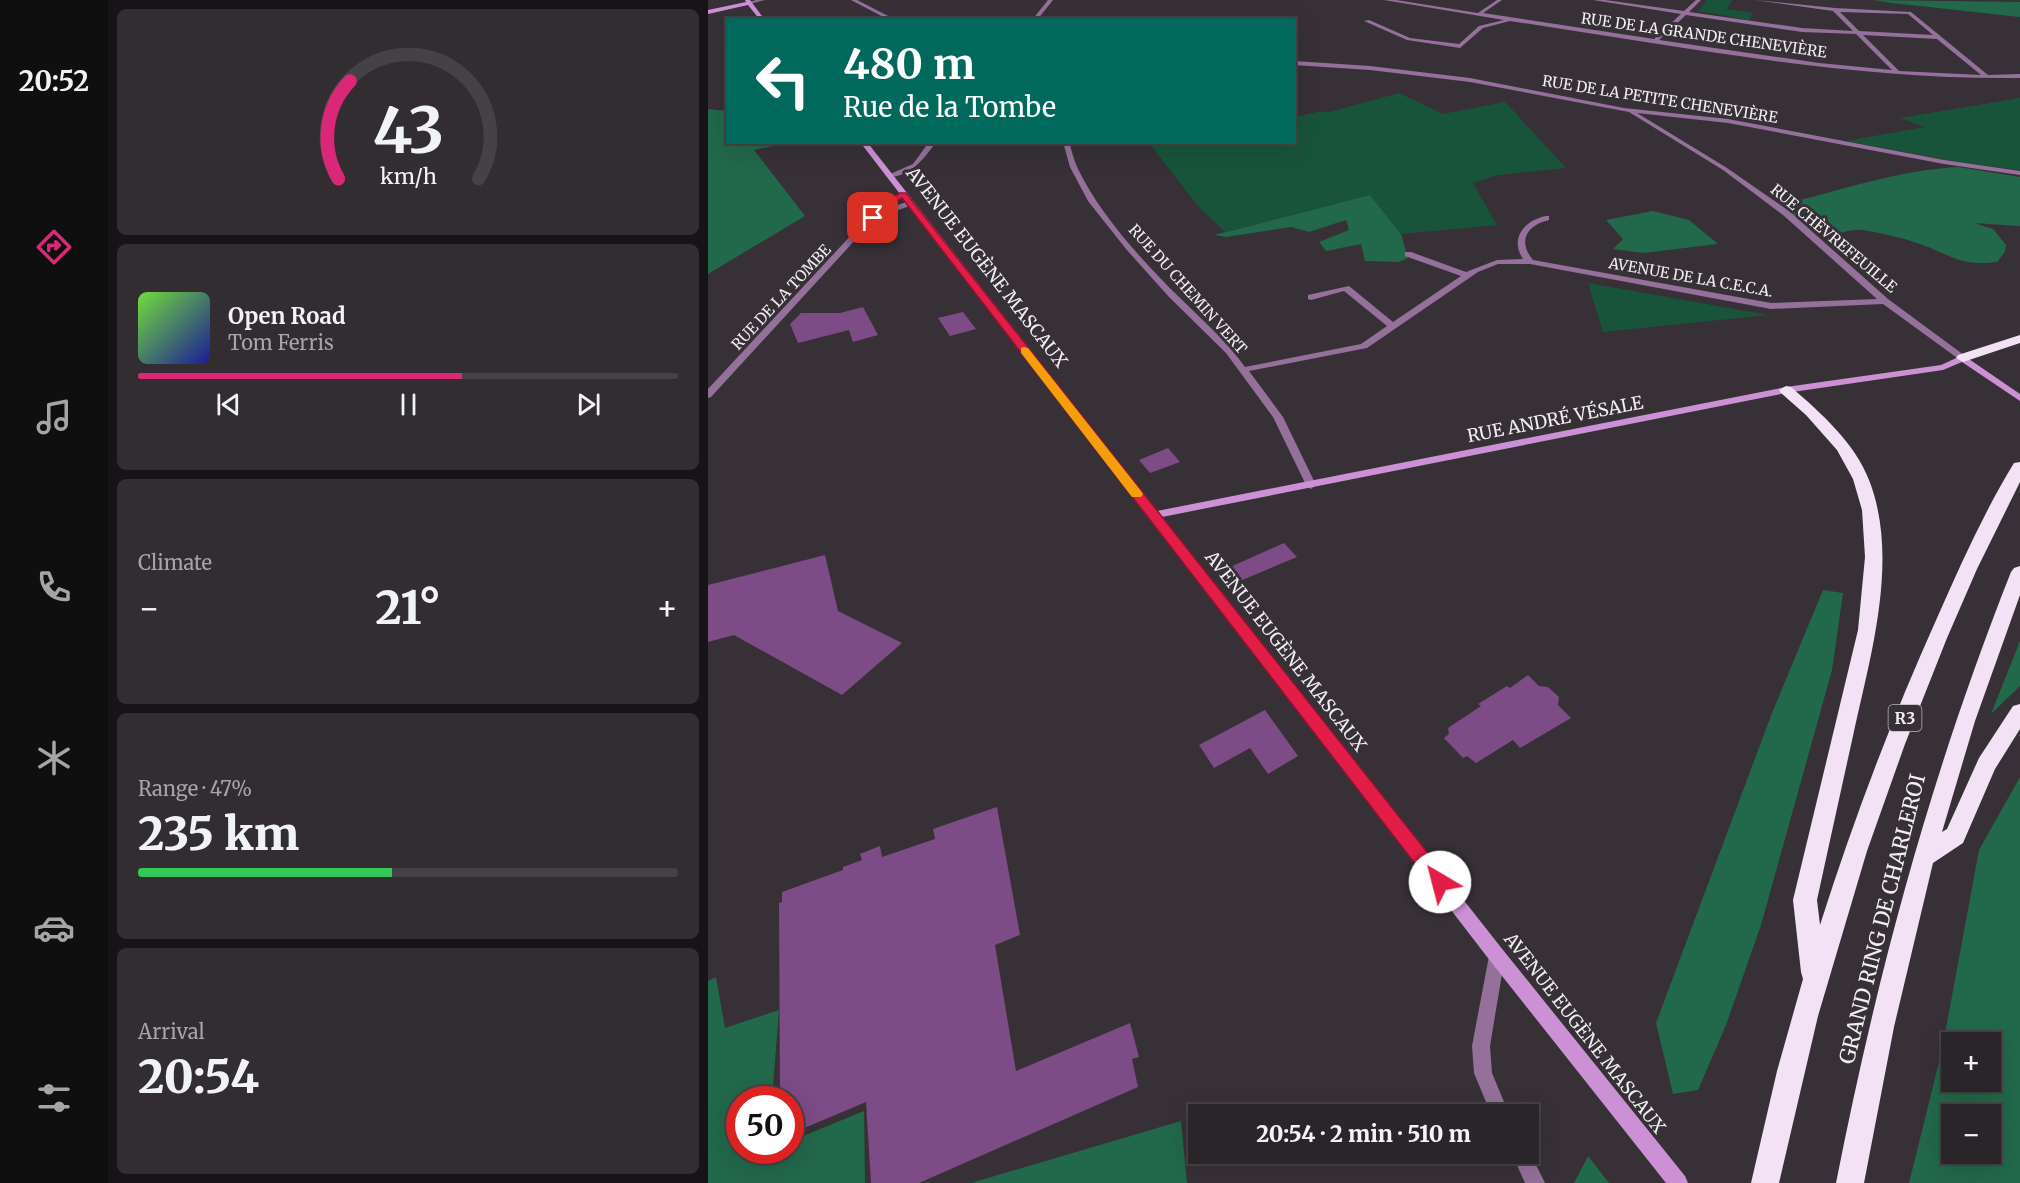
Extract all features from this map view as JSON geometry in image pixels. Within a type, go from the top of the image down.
[{"type":"highway","points":[[1963,358],[2020,339]]},
{"type":"highway","points":[[1786,390],[1811,412],[1844,448],[1861,479],[1870,510],[1874,557],[1867,630],[1805,900],[1814,980]]},
{"type":"highway","name":"GRAND RING DE CHARLEROI","points":[[1767,1170],[1814,980],[1861,833],[1926,662],[1973,557],[2020,466]]},
{"type":"highway","name":"GRAND RING DE CHARLEROI","points":[[1850,1183],[1885,1013],[1923,857],[1976,684],[2020,572]]},
{"type":"highway","points":[[1923,857],[1955,836],[1986,764],[2020,712]]},
{"type":"main road","points":[[708,11],[748,1],[761,18]]},
{"type":"main road","name":"AVENUE EUGÈNE MASCAUX","points":[[865,144],[1497,956],[1678,1183]]},
{"type":"main road","name":"RUE ANDRÉ VÉSALE","points":[[1153,515],[1786,390],[1943,367],[1963,358]]},
{"type":"main road","name":"RUE CHÈVREFEUILLE","points":[[1963,358],[2020,398]]},
{"type":"street","points":[[748,1],[763,0]]},
{"type":"street","points":[[853,0],[890,18]]},
{"type":"street","points":[[1036,18],[1051,0]]},
{"type":"street","name":"RUE DE LA GRANDE CHENEVIÈRE","points":[[1386,0],[1766,57],[1898,73],[2020,76]]},
{"type":"street","points":[[1480,13],[1500,0]]},
{"type":"street","points":[[1595,0],[1802,30],[1937,37]]},
{"type":"street","points":[[1655,41],[1699,0]]},
{"type":"street","points":[[1756,0],[1835,10],[1909,13],[1986,76]]},
{"type":"street","points":[[1835,10],[1862,34],[1898,73]]},
{"type":"street","points":[[1367,21],[1409,39],[1460,46],[1481,27],[1512,19]]},
{"type":"street","name":"RUE DE LA PETITE CHENEVIÈRE","points":[[1296,63],[1370,68],[1470,80],[1624,110],[1728,121],[1944,162],[2020,173]]},
{"type":"street","name":"RUE CHÈVREFEUILLE","points":[[1624,110],[1640,116],[1725,169],[1777,207],[1885,301],[1963,358]]},
{"type":"street","points":[[890,176],[915,165],[931,144]]},
{"type":"street","name":"RUE DU CHEMIN VERT","points":[[1067,144],[1073,167],[1091,199],[1129,247],[1172,295],[1229,351],[1278,417],[1311,485]]},
{"type":"street","name":"RUE DE LA TOMBE","points":[[708,394],[873,218],[906,199]]},
{"type":"street","points":[[1530,262],[1523,255],[1521,244],[1524,232],[1539,218],[1546,218]]},
{"type":"street","points":[[1408,254],[1467,275]]},
{"type":"street","name":"AVENUE DE LA C.E.C.A.","points":[[1242,370],[1364,346],[1467,275],[1484,265],[1500,260],[1530,262],[1771,306],[1885,301]]},
{"type":"street","points":[[1311,297],[1346,288],[1392,326]]},
{"type":"street","points":[[1496,1104],[1483,1073],[1481,1046],[1497,956]]},
{"type":"street","points":[[1526,1164],[1535,1183]]},
{"type":"green space","points":[[1707,0],[1732,0],[1727,9],[1753,13],[1749,20],[1699,11]]},
{"type":"green space","points":[[1873,0],[2020,2],[2020,17],[1892,3]]},
{"type":"green space","points":[[1399,93],[1443,114],[1505,102],[1566,168],[1497,175],[1473,183],[1497,225],[1401,234],[1370,195],[1225,232],[1198,206],[1150,144],[1296,144],[1296,117],[1317,112],[1330,112]]},
{"type":"green space","points":[[2020,98],[2020,170],[1963,163],[1846,141],[1925,127],[1900,118]]},
{"type":"green space","points":[[708,109],[726,111],[726,144],[781,144],[754,150],[805,216],[708,274]]},
{"type":"green space","points":[[1958,167],[2020,177],[2020,226],[1974,223],[1993,229],[2006,245],[2005,252],[1997,262],[1964,261],[1911,241],[1863,230],[1821,234],[1806,226],[1784,207],[1785,204],[1893,176]]},
{"type":"green space","points":[[1370,195],[1401,234],[1408,258],[1399,262],[1365,261],[1361,244],[1326,251],[1319,242],[1349,230],[1346,220],[1309,232],[1291,227],[1226,237],[1214,235]]},
{"type":"green space","points":[[1653,211],[1689,220],[1718,244],[1643,253],[1613,249],[1623,239],[1606,220]]},
{"type":"green space","points":[[1588,283],[1768,315],[1603,332]]},
{"type":"green space","points":[[1823,590],[1843,593],[1832,670],[1761,925],[1726,1025],[1698,1090],[1673,1094],[1656,1023],[1772,713]]},
{"type":"green space","points":[[2020,641],[2020,686],[1991,714]]},
{"type":"green space","points":[[2020,777],[2020,1183],[1909,1183],[1941,1054],[1941,1092],[2001,1092],[2001,1032],[1945,1032],[1979,850]]},
{"type":"green space","points":[[716,977],[725,1028],[779,1010],[773,1086],[726,1086],[726,1164],[804,1164],[804,1136],[864,1111],[865,1183],[708,1183],[708,981]]},
{"type":"green space","points":[[1181,1121],[1187,1183],[971,1183]]},
{"type":"green space","points":[[1588,1156],[1609,1183],[1574,1183]]},
{"type":"building","points":[[863,307],[878,335],[853,342],[849,330],[798,343],[790,324],[801,313],[840,313]]},
{"type":"building","points":[[963,312],[976,329],[950,336],[938,318]]},
{"type":"building","points":[[1168,448],[1180,462],[1150,473],[1139,460]]},
{"type":"building","points":[[1284,543],[1297,557],[1240,581],[1228,568]]},
{"type":"building","points":[[825,555],[838,611],[902,643],[842,695],[734,635],[708,642],[708,585]]},
{"type":"building","points":[[1528,675],[1539,686],[1548,687],[1559,697],[1558,705],[1571,718],[1520,748],[1513,740],[1476,763],[1467,756],[1463,758],[1444,738],[1449,734],[1448,728],[1481,706],[1478,704],[1507,686],[1510,688]]},
{"type":"building","points":[[1265,710],[1298,756],[1268,774],[1250,748],[1214,768],[1199,745]]},
{"type":"building","points":[[997,807],[1020,935],[995,945],[1016,1071],[1130,1023],[1139,1057],[1132,1059],[1138,1087],[919,1183],[871,1183],[866,1102],[804,1128],[804,1086],[780,1086],[779,903],[782,902],[782,892],[843,870],[843,867],[862,860],[860,854],[880,846],[882,857],[935,839],[933,829]]},
{"type":"slow traffic","points":[[1024,350],[1136,494]]},
{"type":"route","points":[[873,218],[884,205],[903,194],[1440,882]]}]
